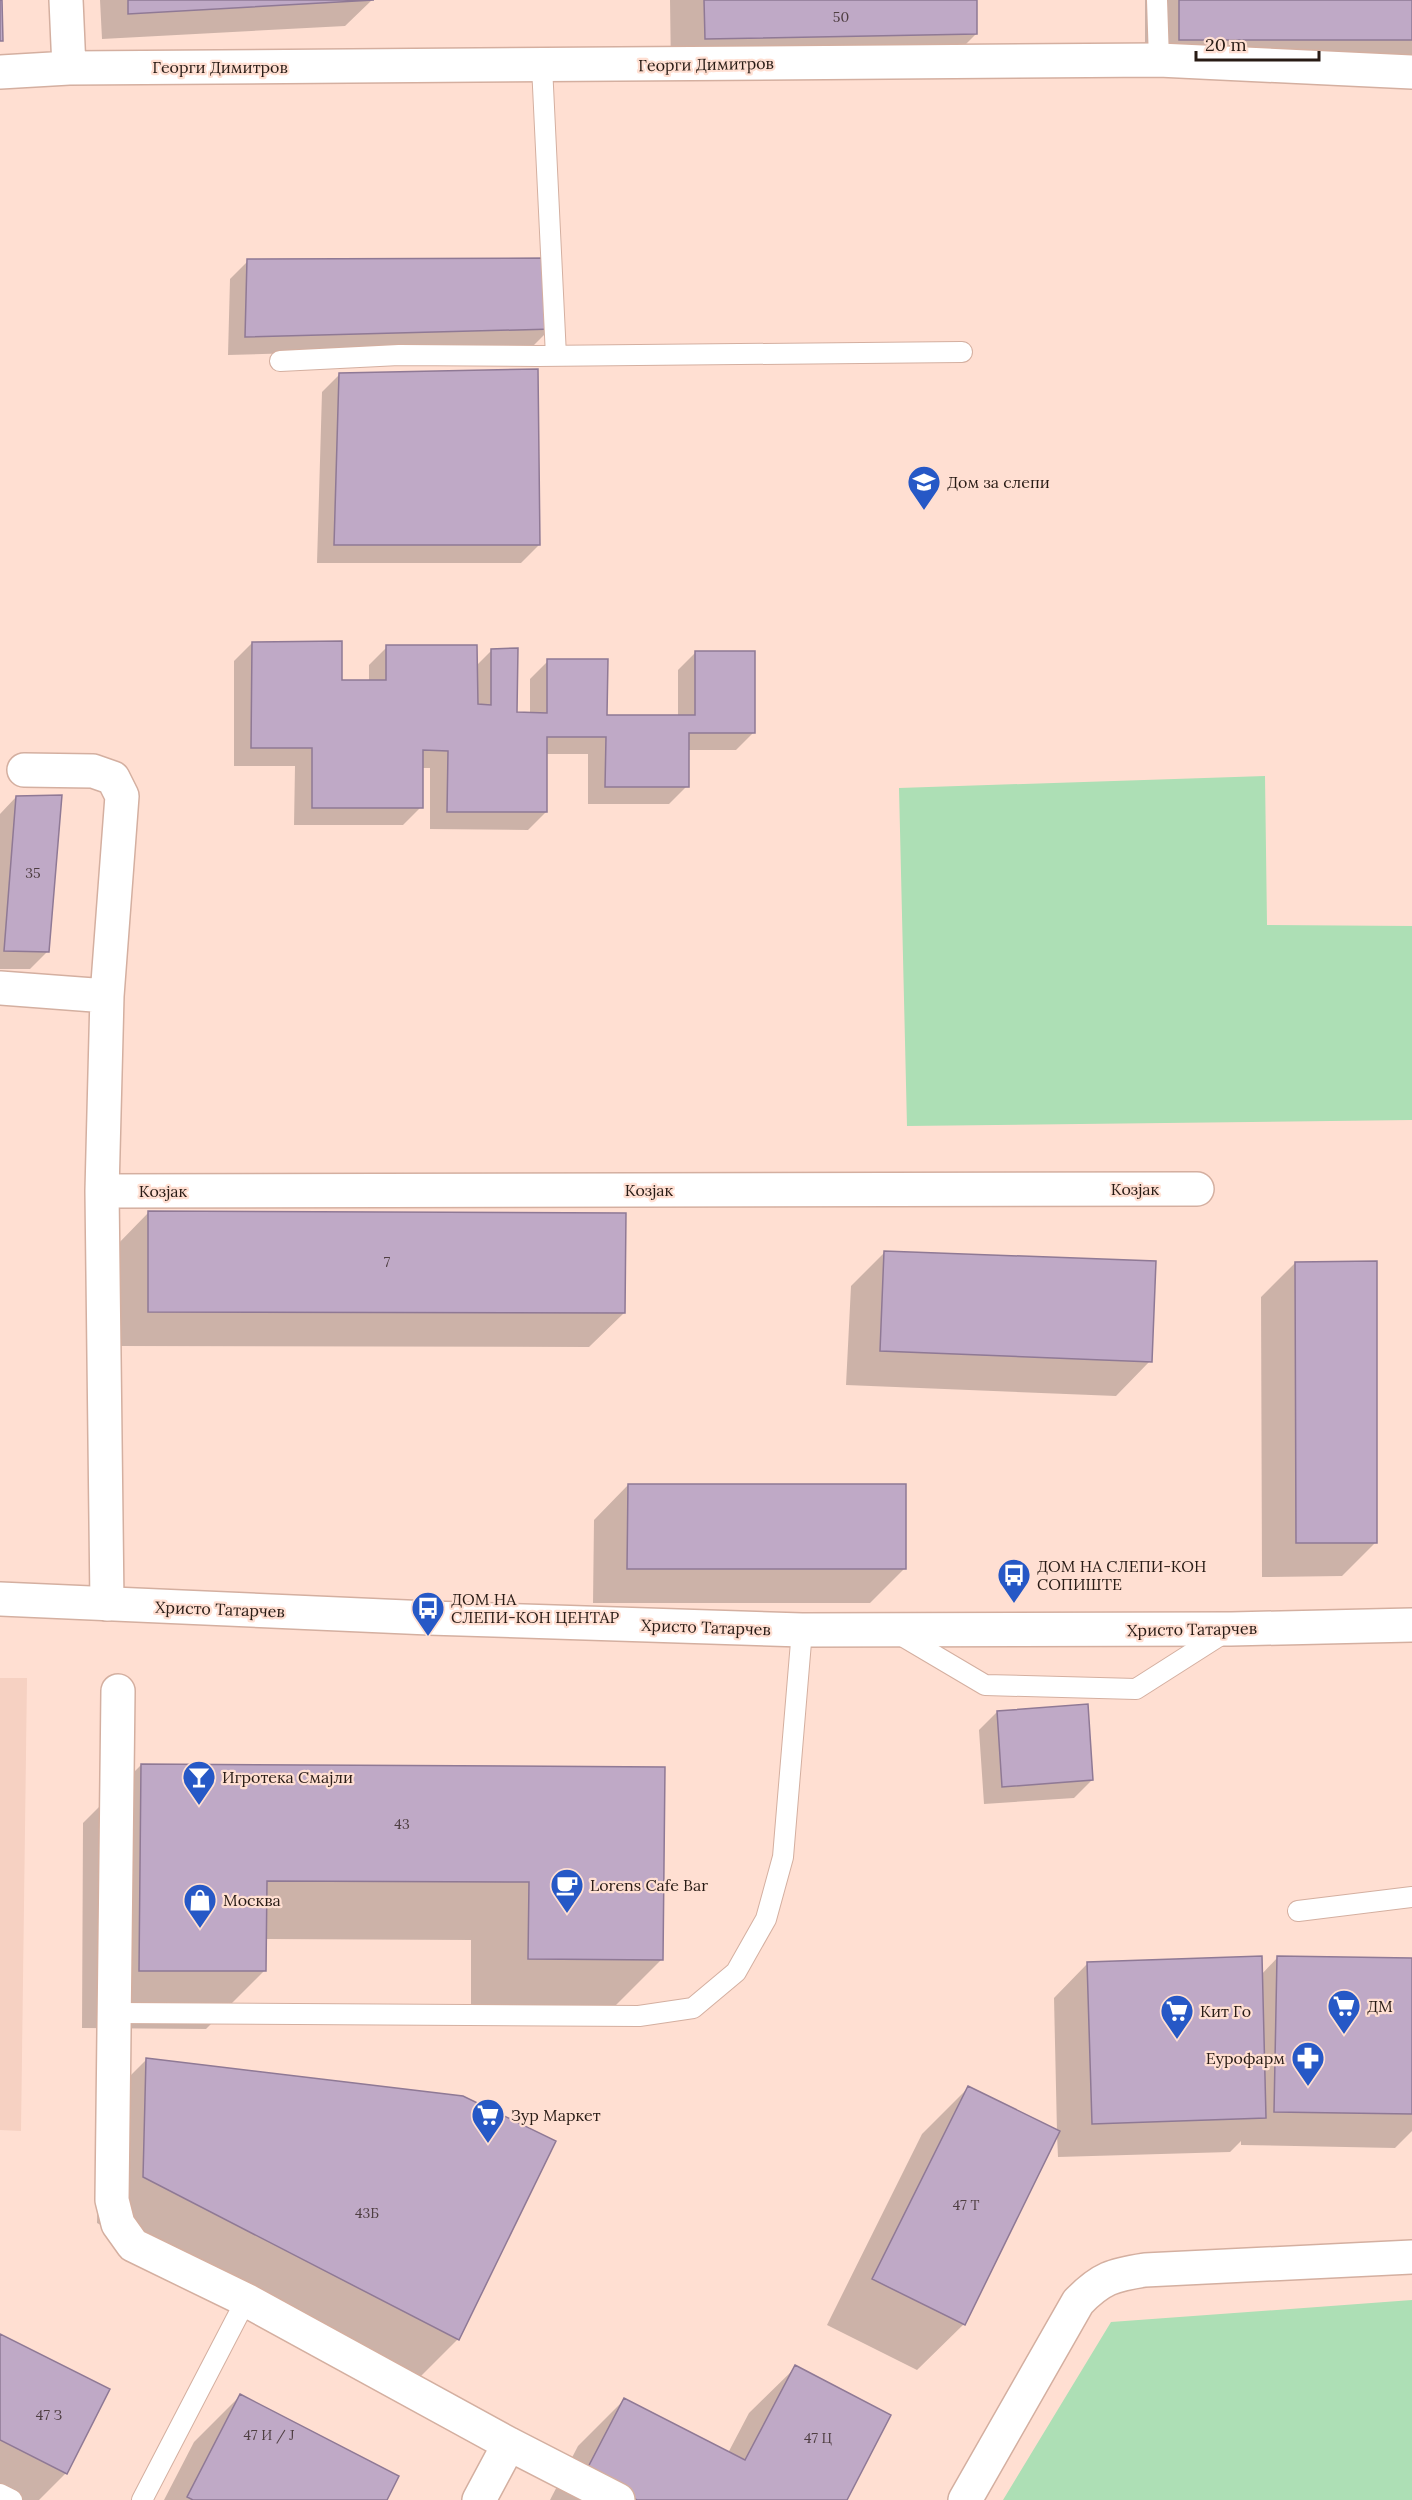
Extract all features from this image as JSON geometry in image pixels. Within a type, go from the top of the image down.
[{"type":"street","points":[[66,0],[69,68]]},
{"type":"street","name":"Георги Димитров","points":[[0,72],[69,68],[1159,60],[1412,72]]},
{"type":"street","points":[[24,770],[93,771],[113,778],[122,796],[107,996],[102,1191],[107,1604]]},
{"type":"street","points":[[0,988],[107,996]]},
{"type":"street","name":"Козјак","points":[[102,1191],[1197,1189]]},
{"type":"street","name":"Христо Татарчев","points":[[0,1599],[429,1618],[802,1630],[1231,1629],[1412,1625]]},
{"type":"street","points":[[118,1690],[112,2200],[118,2224],[133,2245],[246,2300],[509,2444],[618,2500]]},
{"type":"street","points":[[965,2500],[1078,2302],[1094,2286],[1114,2275],[1145,2270],[1412,2257]]},
{"type":"street","points":[[479,2500],[509,2444]]},
{"type":"lane","points":[[1157,0],[1159,60]]},
{"type":"lane","points":[[542,66],[556,356]]},
{"type":"lane","points":[[280,361],[399,355],[556,356],[962,352]]},
{"type":"lane","points":[[892,1631],[985,1685],[1136,1689],[1231,1629]]},
{"type":"lane","points":[[115,2013],[639,2016],[693,2008],[736,1971],[766,1919],[783,1857],[802,1630]]},
{"type":"lane","points":[[1298,1911],[1412,1897]]},
{"type":"lane","points":[[142,2500],[246,2300]]},
{"type":"lane","points":[[0,2494],[12,2500]]},
{"type":"shaded area","points":[[0,1678],[27,1678],[21,2131],[0,2130]]},
{"type":"green space","points":[[1265,776],[1267,925],[1412,926],[1412,1120],[907,1126],[899,788]]},
{"type":"green space","points":[[1412,2300],[1412,2500],[1003,2500],[1111,2322]]},
{"type":"building","points":[[0,0],[2,0],[3,41],[0,41]]},
{"type":"building","points":[[128,0],[374,0],[128,14]]},
{"type":"building","points":[[704,0],[977,0],[977,34],[705,39]]},
{"type":"building","points":[[1179,0],[1412,0],[1412,40],[1179,40]]},
{"type":"building","points":[[549,258],[553,329],[245,337],[247,259]]},
{"type":"building","points":[[538,369],[540,545],[334,545],[339,373]]},
{"type":"building","points":[[342,641],[342,680],[386,680],[386,645],[477,645],[478,704],[491,705],[491,649],[518,648],[517,712],[547,713],[547,659],[608,659],[607,715],[695,715],[695,651],[755,651],[755,733],[689,733],[689,787],[605,787],[606,737],[547,737],[547,812],[447,812],[448,751],[423,750],[423,808],[312,808],[312,748],[251,748],[252,642]]},
{"type":"building","points":[[62,795],[49,952],[4,951],[16,796]]},
{"type":"building","points":[[148,1211],[626,1213],[625,1313],[148,1312]]},
{"type":"building","points":[[884,1251],[1156,1261],[1152,1362],[880,1351]]},
{"type":"building","points":[[1377,1261],[1377,1543],[1296,1543],[1295,1262]]},
{"type":"building","points":[[628,1484],[906,1484],[906,1569],[627,1569]]},
{"type":"building","points":[[1088,1704],[1093,1780],[1002,1787],[997,1711]]},
{"type":"building","points":[[141,1764],[665,1767],[663,1960],[528,1959],[529,1882],[267,1881],[266,1971],[139,1971]]},
{"type":"building","name":"Кит Го","points":[[1262,1956],[1266,2118],[1092,2124],[1087,1962]]},
{"type":"building","name":"ДМ","points":[[1277,1956],[1412,1958],[1412,2114],[1274,2112]]},
{"type":"building","points":[[146,2058],[463,2096],[556,2141],[459,2340],[143,2177]]},
{"type":"building","points":[[968,2086],[1060,2131],[965,2325],[872,2279]]},
{"type":"building","points":[[0,2334],[110,2389],[67,2474],[0,2440]]},
{"type":"building","points":[[795,2365],[891,2415],[847,2500],[637,2500],[585,2473],[624,2398],[745,2460]]},
{"type":"building","points":[[240,2394],[399,2476],[387,2500],[193,2500],[187,2497]]},
{"type":"place","name":"Дом за слепи","points":[[924,511]]},
{"type":"place","name":"ДОМ НА СЛЕПИ-КОН СОПИШТЕ","points":[[1014,1604]]},
{"type":"place","name":"ДОМ НА СЛЕПИ-КОН ЦЕНТАР","points":[[428,1637]]},
{"type":"place","name":"Игротека Смајли","points":[[199,1806]]},
{"type":"place","name":"Lorens Cafe Bar","points":[[567,1914]]},
{"type":"place","name":"Москва","points":[[200,1929]]},
{"type":"place","name":"ДМ","points":[[1344,2035]]},
{"type":"place","name":"Кит Го","points":[[1177,2040]]},
{"type":"place","name":"Еурофарм","points":[[1308,2087]]},
{"type":"place","name":"Зур Маркет","points":[[488,2144]]}]
